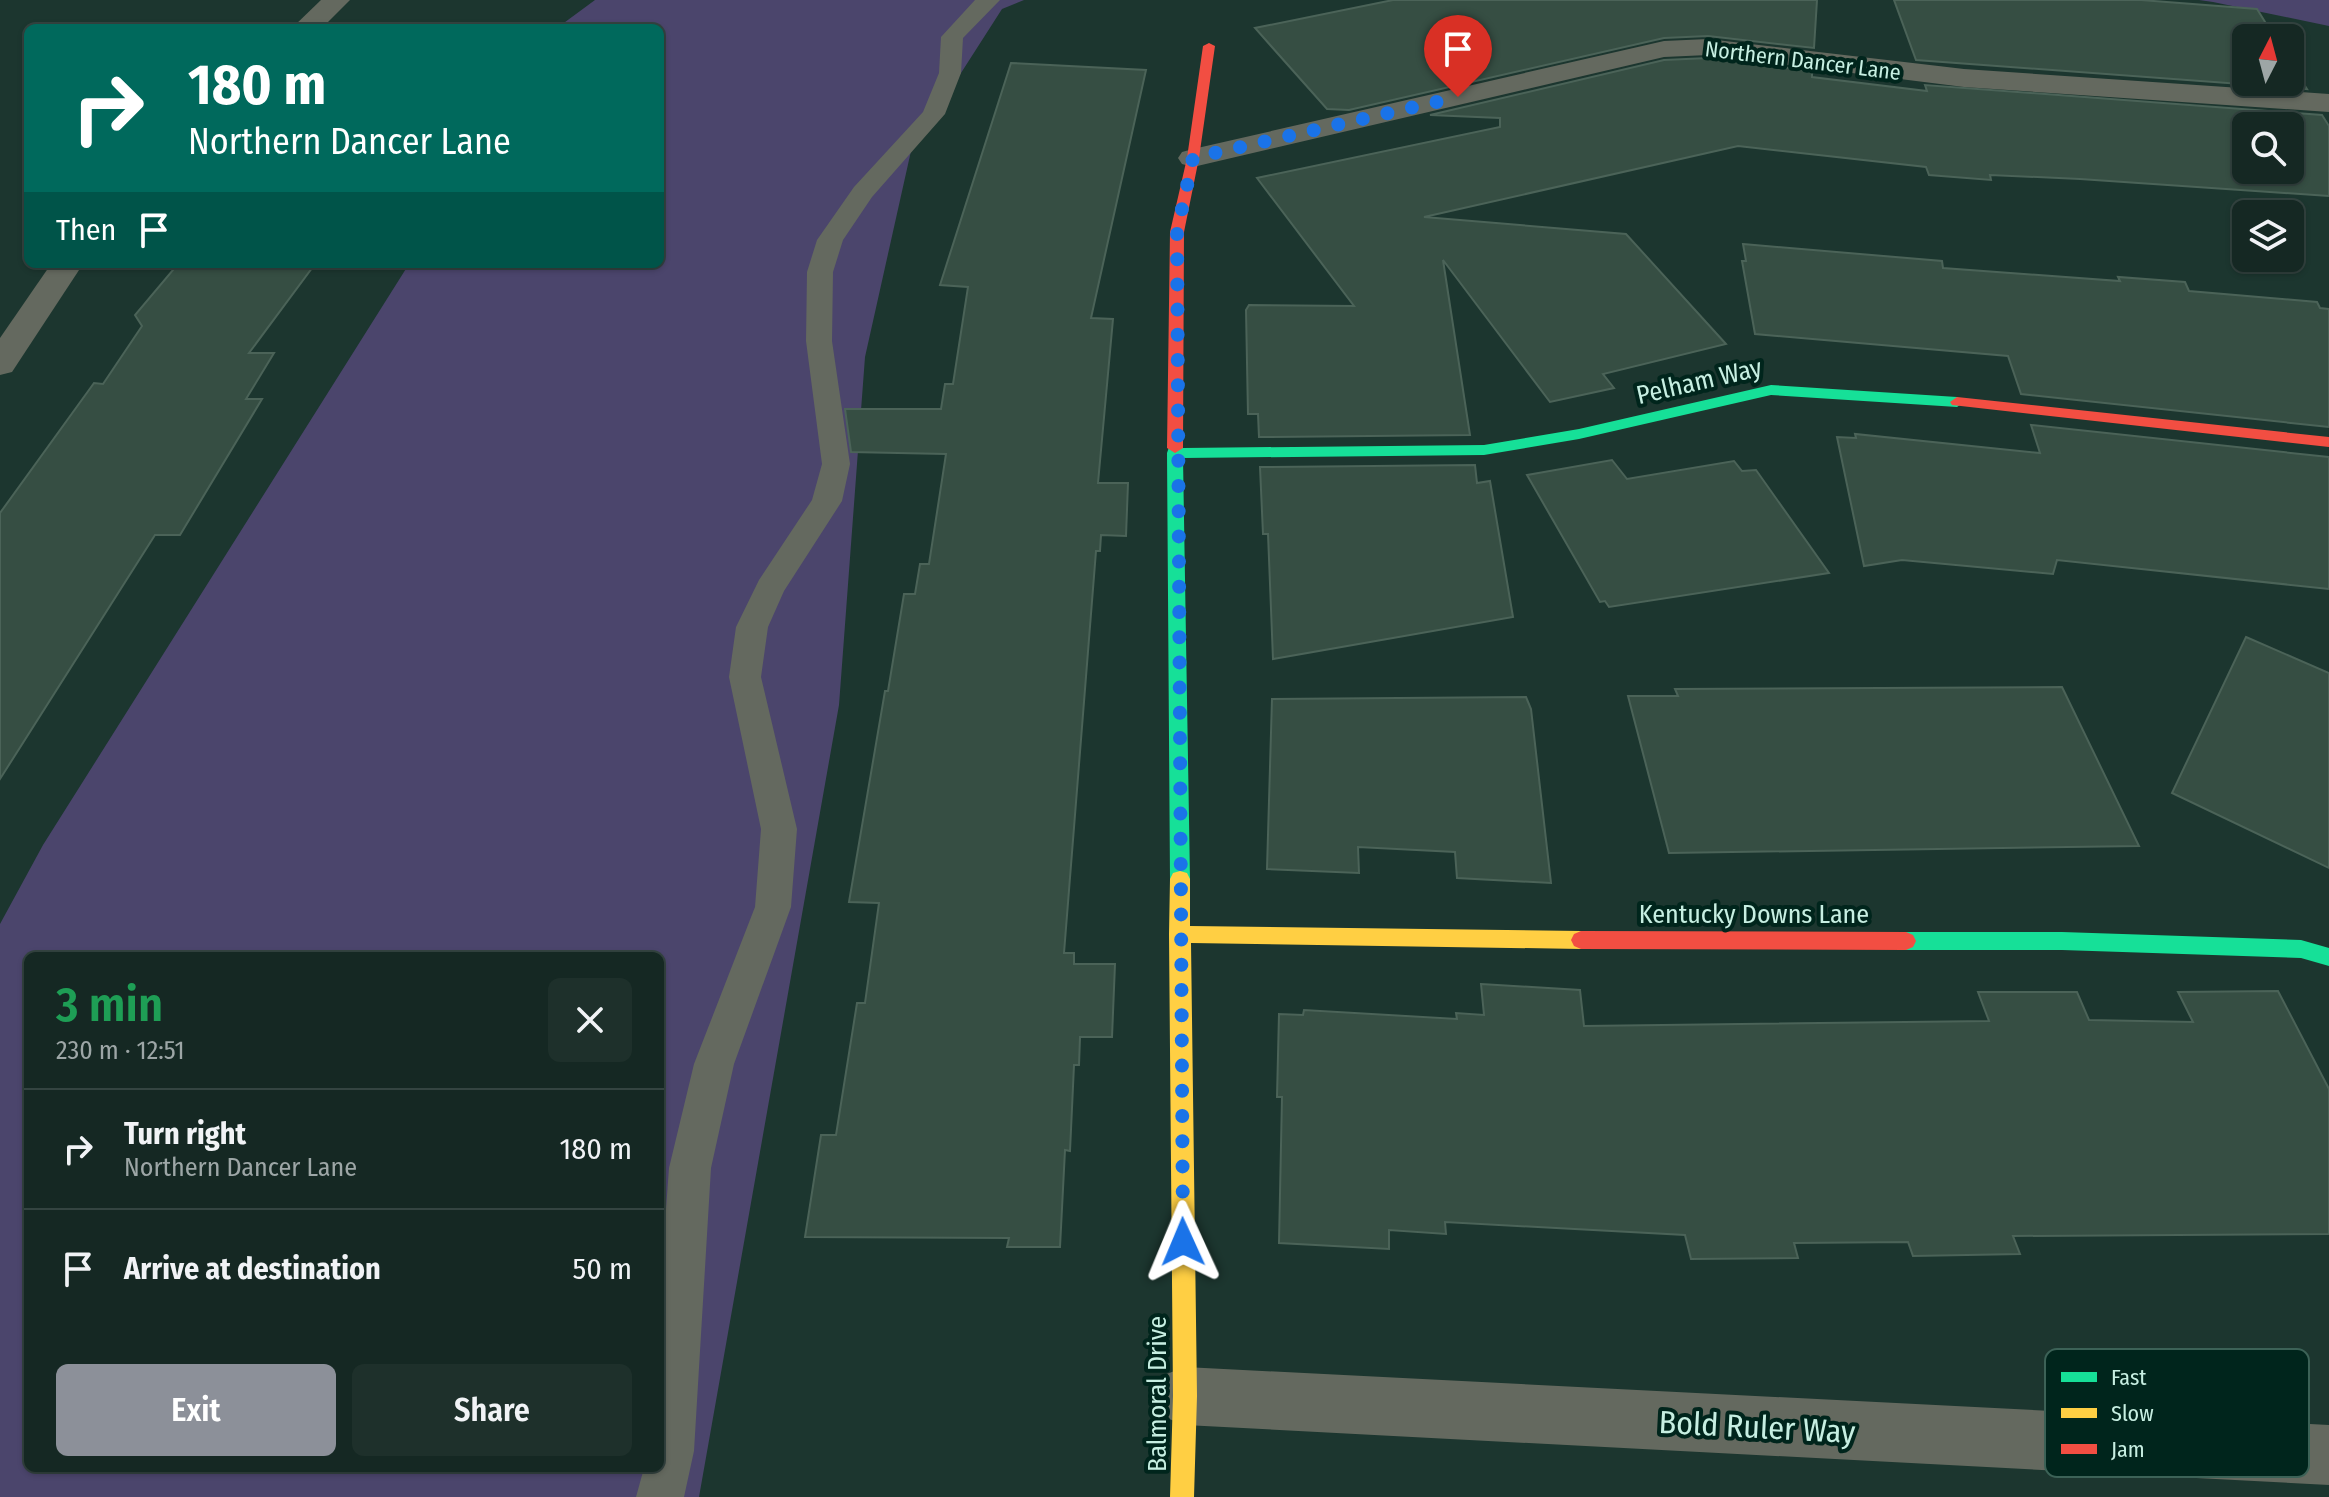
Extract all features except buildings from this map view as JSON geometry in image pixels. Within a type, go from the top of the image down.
[{"type":"street","points":[[310,24],[337,0]]},
{"type":"street","name":"Balmoral Drive","points":[[1182,1497],[1185,1396],[1175,453],[1177,232],[1193,158],[1209,46]]},
{"type":"street","name":"Northern Dancer Lane","points":[[1193,158],[1664,49],[1708,47],[1964,78],[2329,103]]},
{"type":"street","points":[[0,364],[64,268]]},
{"type":"street","name":"Pelham Way","points":[[1175,453],[1484,450],[1610,427],[1771,390],[1896,396],[2329,442]]},
{"type":"street","name":"Kentucky Downs Lane","points":[[1179,934],[1689,941],[2062,941],[2301,949],[2329,957]]},
{"type":"street","name":"Bold Ruler Way","points":[[1185,1396],[2045,1440]]},
{"type":"street","name":"Bold Ruler Way","points":[[2309,1454],[2329,1455]]},
{"type":"lane","points":[[660,1497],[671,1451],[690,1168],[714,1064],[773,907],[779,829],[745,677],[752,627],[770,588],[827,501],[836,464],[819,341],[820,272],[830,240],[863,192],[934,114],[950,73],[952,37],[977,8],[990,0]]},
{"type":"shaded area","points":[[595,0],[1024,0],[1002,9],[911,151],[865,357],[839,705],[699,1497],[0,1497],[0,924],[43,845],[406,268],[664,268],[664,24],[562,24]]},
{"type":"shaded area","points":[[2199,0],[2329,0],[2329,26],[2213,2]]},
{"type":"traffic: fast","points":[[1175,453],[1484,450],[1579,434],[1771,390],[1957,402]]},
{"type":"traffic: fast","points":[[1175,448],[1180,879]]},
{"type":"traffic: fast","points":[[1906,941],[2062,941],[2301,949],[2329,957]]},
{"type":"traffic: slow","points":[[1180,879],[1185,1396],[1182,1497]]},
{"type":"traffic: slow","points":[[1179,934],[1581,940]]},
{"type":"traffic: jam","points":[[1175,448],[1177,232],[1193,158],[1209,46]]},
{"type":"traffic: jam","points":[[1957,402],[2329,442]]},
{"type":"traffic: jam","points":[[1581,940],[1906,941]]},
{"type":"route","points":[[1183,1242],[1175,453],[1177,232],[1193,158],[1458,97]]}]
